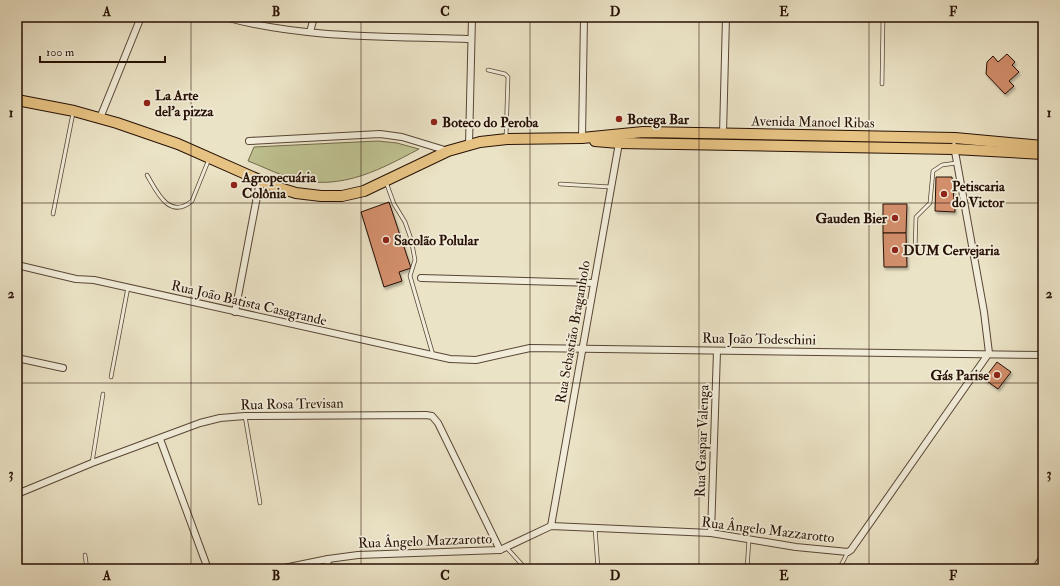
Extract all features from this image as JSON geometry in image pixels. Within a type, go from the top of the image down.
[{"type":"main road","name":"Avenida Manoel Ribas","points":[[17,100],[74,111],[167,140],[260,181],[296,193],[332,196],[353,194],[386,182],[448,151],[469,145],[506,139],[582,138],[633,132],[955,138],[1043,146]]},
{"type":"main road","name":"Avenida Manoel Ribas","points":[[582,138],[620,143],[954,149],[1043,154]]},
{"type":"street","points":[[100,118],[141,17]]},
{"type":"street","points":[[226,17],[260,26],[310,32],[471,39]]},
{"type":"street","points":[[310,32],[314,17]]},
{"type":"street","points":[[469,145],[472,17]]},
{"type":"street","points":[[582,138],[584,17]]},
{"type":"street","points":[[722,134],[726,17]]},
{"type":"street","points":[[249,141],[380,134],[402,137],[448,151]]},
{"type":"street","points":[[955,138],[954,149],[956,163],[984,312],[988,353]]},
{"type":"street","name":"Rua Sebastião Braganholo","points":[[551,526],[620,143]]},
{"type":"street","points":[[235,312],[260,181]]},
{"type":"street","name":"Rua João Batista Casagrande","points":[[17,265],[76,279],[94,280],[434,357],[476,360]]},
{"type":"street","points":[[421,278],[594,283]]},
{"type":"street","name":"Rua João Todeschini","points":[[476,360],[523,348],[988,353],[1043,355]]},
{"type":"street","name":"Rua Gaspar Valenga","points":[[711,533],[718,351]]},
{"type":"street","name":"Rua Ângelo Mazzarotto","points":[[279,569],[328,559],[366,555],[500,550],[551,526],[711,533],[812,549],[848,552],[855,547],[988,353]]},
{"type":"street","points":[[17,358],[63,368]]},
{"type":"street","name":"Rua Rosa Trevisan","points":[[17,494],[92,463],[210,420],[245,416],[419,414],[432,416],[438,424],[500,550]]},
{"type":"street","points":[[160,439],[208,569]]},
{"type":"street","points":[[1035,569],[1043,557]]},
{"type":"street","points":[[327,569],[328,559]]},
{"type":"lane","points":[[882,84],[883,17]]},
{"type":"lane","points":[[488,70],[505,74],[508,77],[506,139]]},
{"type":"lane","points":[[53,214],[74,111]]},
{"type":"lane","points":[[146,175],[166,203],[171,207],[186,205],[192,201],[210,158]]},
{"type":"lane","points":[[915,251],[916,217],[930,203],[933,171],[942,165],[956,163]]},
{"type":"lane","points":[[386,182],[394,204],[405,222],[411,239],[415,260],[410,276],[434,357]]},
{"type":"lane","points":[[560,184],[611,187]]},
{"type":"lane","points":[[410,276],[421,278]]},
{"type":"lane","points":[[111,376],[128,288]]},
{"type":"lane","points":[[92,463],[103,394]]},
{"type":"lane","points":[[245,416],[260,503]]},
{"type":"lane","points":[[596,528],[598,569]]},
{"type":"lane","points":[[747,569],[749,539]]},
{"type":"lane","points":[[506,547],[526,569]]},
{"type":"lane","points":[[839,569],[848,552]]},
{"type":"lane","points":[[85,555],[87,569]]},
{"type":"green space","points":[[378,141],[397,143],[419,149],[370,173],[336,181],[319,182],[301,180],[282,175],[248,161],[254,147]]},
{"type":"building","points":[[1007,54],[1015,62],[1012,65],[1019,72],[1009,81],[1014,86],[1005,94],[986,74],[987,62],[993,56],[998,62]]},
{"type":"building","name":"Petiscaria do Victor","points":[[936,177],[952,177],[955,212],[935,211]]},
{"type":"building","name":"Sacolão Polular","points":[[389,202],[411,268],[399,272],[402,281],[384,287],[361,212]]},
{"type":"building","name":"Gauden Bier","points":[[883,204],[907,204],[906,233],[883,233]]},
{"type":"building","name":"DUM Cervejaria","points":[[883,233],[906,233],[907,267],[884,267]]},
{"type":"building","name":"Gás Parise","points":[[997,362],[1011,372],[998,389],[984,379]]},
{"type":"place","name":"La Arte del'a pizza","points":[[147,103]]},
{"type":"place","name":"Botega Bar","points":[[619,119]]},
{"type":"place","name":"Boteco do Peroba","points":[[434,122]]},
{"type":"place","name":"Agropecuária Colônia","points":[[234,185]]},
{"type":"place","name":"Petiscaria do Victor","points":[[944,194]]},
{"type":"place","name":"Gauden Bier","points":[[895,218]]},
{"type":"place","name":"Sacolão Polular","points":[[386,240]]},
{"type":"place","name":"DUM Cervejaria","points":[[895,250]]},
{"type":"place","name":"Gás Parise","points":[[997,375]]}]
